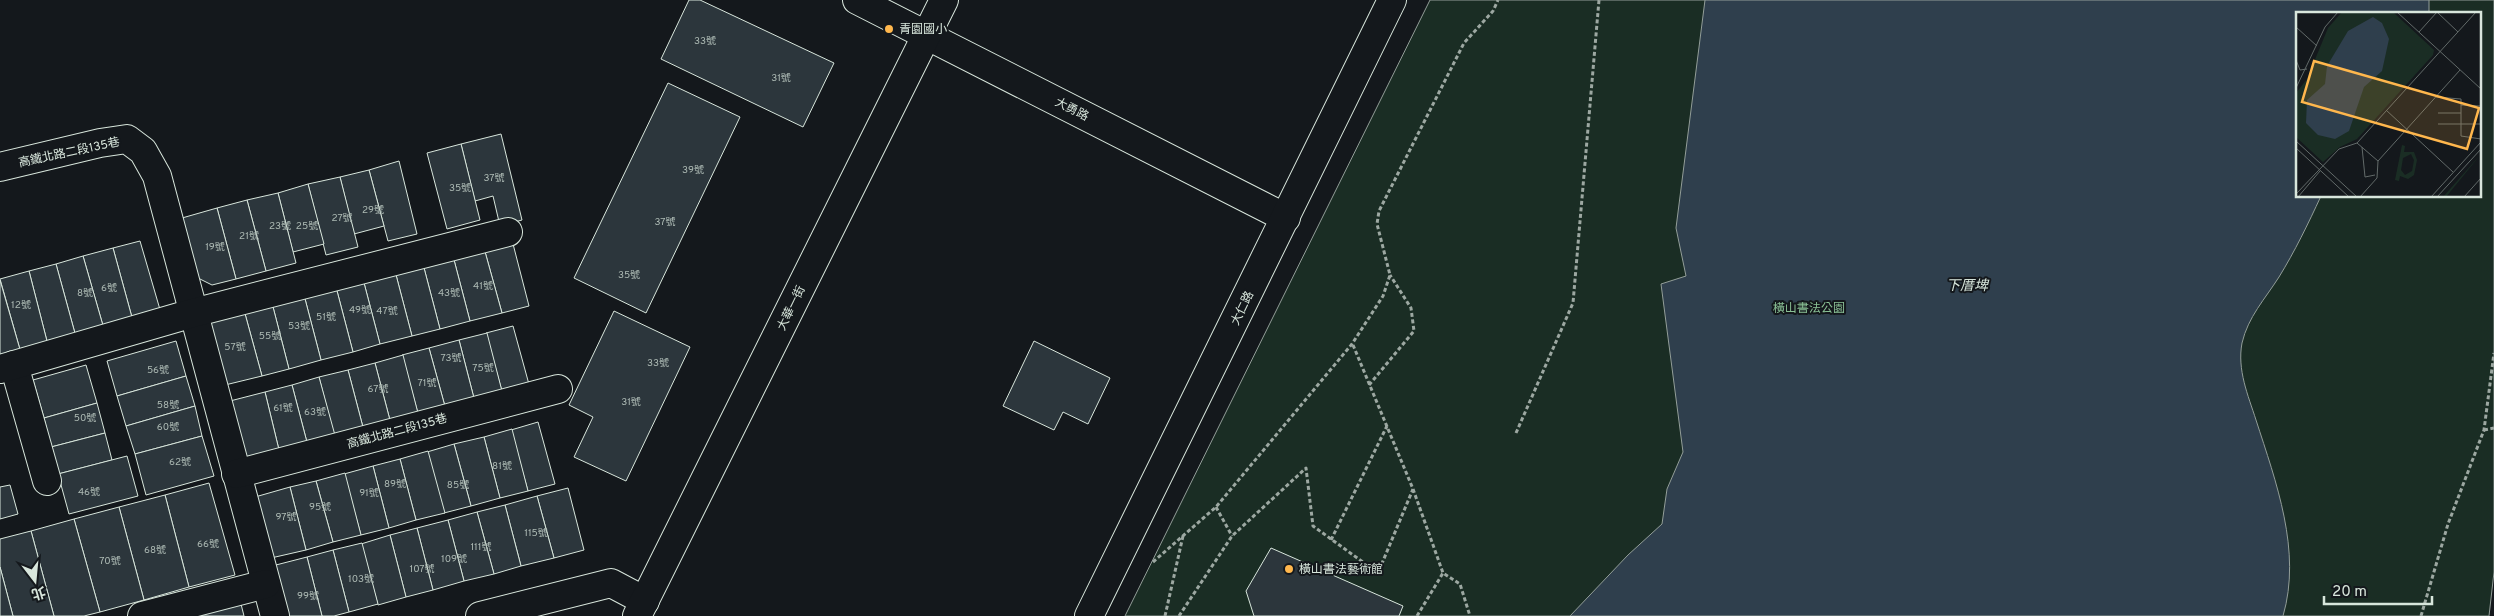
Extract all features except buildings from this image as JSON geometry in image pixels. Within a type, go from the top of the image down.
[{"type":"street","name":"大勇路","points":[[857,0],[1286,218]]},
{"type":"street","name":"大華一街","points":[[641,609],[944,0]]},
{"type":"street","name":"大仁路","points":[[1089,616],[1392,0]]},
{"type":"street","name":"高鐵北路二段135巷","points":[[0,167],[100,142],[127,139],[144,151],[157,176],[275,616]]},
{"type":"street","points":[[47,481],[7,367],[193,313],[508,232]]},
{"type":"street","name":"高鐵北路二段135巷","points":[[236,474],[558,389]]},
{"type":"street","points":[[480,616],[611,583],[641,609]]},
{"type":"street","points":[[142,616],[266,584]]},
{"type":"path","points":[[1369,384],[1414,331],[1411,308],[1390,275],[1377,224],[1379,211],[1464,43],[1493,11],[1498,0]]},
{"type":"path","points":[[1516,433],[1573,303],[1599,0]]},
{"type":"path","points":[[1146,569],[1216,507],[1352,344],[1383,296],[1390,275]]},
{"type":"path","points":[[1352,344],[1387,426],[1443,573],[1460,584],[1470,616]]},
{"type":"path","points":[[2421,616],[2448,524],[2484,430],[2494,353]]},
{"type":"path","points":[[1331,540],[1387,426]]},
{"type":"path","points":[[2484,430],[2494,428]]},
{"type":"path","points":[[1179,616],[1232,536],[1306,468],[1313,526],[1378,573],[1412,489]]},
{"type":"path","points":[[1216,507],[1232,536]]},
{"type":"path","points":[[1165,616],[1183,536]]},
{"type":"path","points":[[1417,616],[1443,573]]},
{"type":"green space","name":"橫山書法公園","points":[[1430,0],[2494,0],[2494,572],[2489,616],[1125,616]]},
{"type":"water","name":"下厝埤","points":[[1705,0],[2429,0],[2429,12],[2296,12],[2296,198],[2320,198],[2279,277],[2248,325],[2241,353],[2244,382],[2278,492],[2288,542],[2290,567],[2283,616],[1570,616],[1628,555],[1662,524],[1667,489],[1683,452],[1661,284],[1686,276],[1676,228]]},
{"type":"place","name":"青園國小","points":[[889,29]]},
{"type":"place","name":"橫山書法藝術館","points":[[1289,569]]}]
